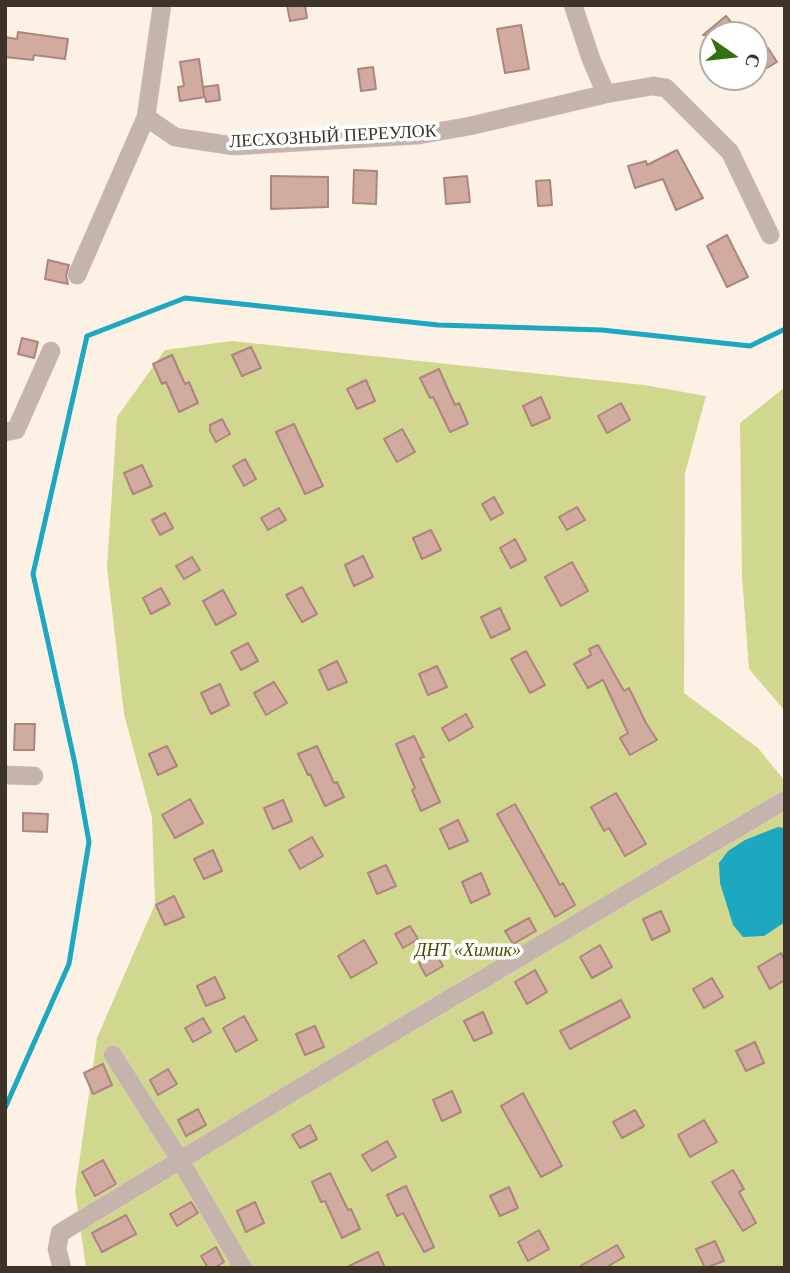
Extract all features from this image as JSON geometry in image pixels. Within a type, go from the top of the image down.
[{"type":"street","points":[[76,275],[146,117],[162,5]]},
{"type":"street","points":[[573,5],[606,94]]},
{"type":"street","name":"ЛЕСХОЗНЫЙ ПЕРЕУЛОК","points":[[146,117],[175,137],[234,146],[419,135],[470,126],[606,94],[653,86],[666,88],[730,152],[770,235]]},
{"type":"street","points":[[11,431],[51,351]]},
{"type":"street","points":[[5,775],[34,776]]},
{"type":"street","points":[[62,1268],[57,1249],[60,1233],[785,800]]},
{"type":"street","points":[[113,1055],[180,1160],[243,1268]]},
{"type":"green space","name":"ДНТ «Химик»","points":[[232,341],[644,385],[706,396],[685,473],[684,693],[758,748],[785,781],[785,1268],[86,1268],[75,1191],[97,1038],[155,904],[152,818],[124,714],[107,567],[117,417],[165,350]]},
{"type":"green space","points":[[785,387],[785,711],[749,669],[742,577],[740,423]]},
{"type":"water","points":[[778,827],[785,828],[785,922],[764,936],[743,937],[733,925],[720,883],[719,863],[728,851],[745,840]]},
{"type":"building","points":[[287,5],[305,5],[307,18],[290,21]]},
{"type":"building","points":[[521,25],[529,69],[505,73],[497,29]]},
{"type":"building","points":[[18,32],[68,39],[65,59],[34,55],[33,60],[5,57],[5,37],[17,39]]},
{"type":"building","points":[[769,50],[777,62],[769,67]]},
{"type":"building","points":[[199,59],[204,95],[203,87],[218,85],[220,100],[206,102],[205,97],[180,101],[178,87],[184,86],[180,62]]},
{"type":"building","points":[[373,67],[376,89],[361,91],[358,69]]},
{"type":"building","points":[[677,150],[703,198],[676,210],[663,179],[635,188],[628,166],[646,161],[647,165]]},
{"type":"building","points":[[354,170],[377,171],[376,204],[353,203]]},
{"type":"building","points":[[271,176],[328,177],[328,207],[271,209]]},
{"type":"building","points":[[467,176],[470,202],[446,204],[444,178]]},
{"type":"building","points":[[550,180],[552,205],[538,206],[536,181]]},
{"type":"building","points":[[727,235],[748,277],[727,287],[707,246]]},
{"type":"building","points":[[48,260],[69,265],[66,276],[68,284],[45,279]]},
{"type":"building","points":[[22,338],[38,342],[34,358],[18,354]]},
{"type":"building","points":[[251,347],[261,368],[242,376],[232,355]]},
{"type":"building","points":[[172,355],[185,384],[189,382],[198,403],[179,412],[166,382],[162,384],[153,364]]},
{"type":"building","points":[[439,369],[455,405],[459,403],[468,424],[450,432],[433,397],[430,398],[420,378]]},
{"type":"building","points":[[366,380],[375,401],[357,409],[347,389]]},
{"type":"building","points":[[541,397],[550,418],[532,426],[523,406]]},
{"type":"building","points":[[621,403],[630,420],[607,433],[598,416]]},
{"type":"building","points":[[222,419],[230,434],[216,442],[210,425]]},
{"type":"building","points":[[294,424],[323,486],[305,494],[276,432]]},
{"type":"building","points":[[402,429],[415,452],[397,462],[384,439]]},
{"type":"building","points":[[245,459],[256,479],[244,486],[233,466]]},
{"type":"building","points":[[142,465],[152,486],[133,494],[124,473]]},
{"type":"building","points":[[494,497],[503,513],[491,520],[482,504]]},
{"type":"building","points":[[577,507],[585,520],[567,530],[559,517]]},
{"type":"building","points":[[279,508],[286,520],[268,530],[261,518]]},
{"type":"building","points":[[165,513],[173,528],[160,535],[152,520]]},
{"type":"building","points":[[431,530],[441,550],[422,559],[413,538]]},
{"type":"building","points":[[515,539],[526,560],[511,568],[500,548]]},
{"type":"building","points":[[363,556],[373,577],[354,586],[345,565]]},
{"type":"building","points":[[192,557],[200,570],[184,579],[176,566]]},
{"type":"building","points":[[572,562],[588,591],[561,606],[545,577]]},
{"type":"building","points":[[302,587],[317,614],[302,622],[286,595]]},
{"type":"building","points":[[161,588],[170,604],[151,614],[143,598]]},
{"type":"building","points":[[223,590],[236,614],[216,625],[203,601]]},
{"type":"building","points":[[500,608],[510,629],[491,638],[481,617]]},
{"type":"building","points":[[248,643],[258,661],[241,670],[231,652]]},
{"type":"building","points":[[598,645],[624,691],[629,688],[657,740],[630,755],[620,738],[628,733],[603,680],[588,688],[574,664],[591,655],[589,649]]},
{"type":"building","points":[[526,651],[545,685],[530,693],[511,659]]},
{"type":"building","points":[[337,661],[347,682],[328,690],[319,670]]},
{"type":"building","points":[[437,666],[447,687],[428,695],[419,674]]},
{"type":"building","points":[[274,682],[287,703],[266,715],[254,693]]},
{"type":"building","points":[[220,684],[229,705],[211,714],[201,693]]},
{"type":"building","points":[[466,714],[473,727],[449,741],[442,728]]},
{"type":"building","points":[[15,724],[35,724],[34,750],[14,750]]},
{"type":"building","points":[[414,736],[424,757],[420,758],[440,802],[421,811],[412,790],[415,788],[396,744]]},
{"type":"building","points":[[167,746],[177,766],[158,775],[149,754]]},
{"type":"building","points":[[317,746],[334,783],[337,782],[344,797],[325,806],[298,754]]},
{"type":"building","points":[[616,793],[646,844],[625,856],[609,828],[604,831],[591,807]]},
{"type":"building","points":[[190,799],[203,823],[175,838],[162,815]]},
{"type":"building","points":[[283,800],[292,821],[273,829],[264,808]]},
{"type":"building","points":[[515,804],[560,885],[563,883],[575,905],[555,917],[497,814]]},
{"type":"building","points":[[23,813],[48,814],[47,832],[23,831]]},
{"type":"building","points":[[458,820],[468,841],[449,849],[440,829]]},
{"type":"building","points":[[312,837],[323,856],[300,869],[289,850]]},
{"type":"building","points":[[213,850],[222,871],[204,879],[194,859]]},
{"type":"building","points":[[386,865],[396,886],[377,894],[368,873]]},
{"type":"building","points":[[481,873],[490,894],[471,903],[462,882]]},
{"type":"building","points":[[174,896],[184,917],[165,925],[156,905]]},
{"type":"building","points":[[661,911],[670,931],[652,940],[643,919]]},
{"type":"building","points":[[529,918],[536,931],[513,944],[505,931]]},
{"type":"building","points":[[410,926],[418,939],[403,948],[395,934]]},
{"type":"building","points":[[364,940],[377,963],[351,978],[338,956]]},
{"type":"building","points":[[600,945],[612,967],[592,978],[580,957]]},
{"type":"building","points":[[781,953],[785,961],[785,980],[770,989],[758,967]]},
{"type":"building","points":[[436,954],[443,966],[426,976],[419,963]]},
{"type":"building","points":[[535,970],[547,992],[527,1004],[515,982]]},
{"type":"building","points":[[215,977],[225,998],[206,1006],[197,986]]},
{"type":"building","points":[[712,978],[723,997],[704,1008],[693,989]]},
{"type":"building","points":[[621,1000],[630,1017],[570,1049],[560,1031]]},
{"type":"building","points":[[483,1012],[492,1033],[474,1041],[464,1021]]},
{"type":"building","points":[[244,1016],[257,1040],[236,1052],[223,1028]]},
{"type":"building","points":[[203,1018],[211,1032],[193,1042],[185,1028]]},
{"type":"building","points":[[315,1026],[324,1047],[305,1055],[296,1034]]},
{"type":"building","points":[[755,1042],[764,1063],[746,1071],[736,1051]]},
{"type":"building","points":[[103,1064],[112,1085],[93,1094],[84,1073]]},
{"type":"building","points":[[168,1069],[177,1084],[158,1095],[150,1080]]},
{"type":"building","points":[[452,1091],[461,1112],[442,1121],[433,1100]]},
{"type":"building","points":[[523,1093],[562,1166],[541,1177],[501,1106]]},
{"type":"building","points":[[198,1109],[206,1125],[186,1136],[178,1120]]},
{"type":"building","points":[[635,1110],[644,1126],[622,1138],[613,1122]]},
{"type":"building","points":[[704,1120],[717,1142],[690,1157],[678,1135]]},
{"type":"building","points":[[310,1125],[317,1139],[300,1148],[292,1135]]},
{"type":"building","points":[[387,1141],[396,1157],[372,1171],[362,1155]]},
{"type":"building","points":[[103,1160],[116,1184],[95,1196],[82,1172]]},
{"type":"building","points":[[733,1170],[744,1189],[739,1192],[756,1223],[743,1231],[712,1182]]},
{"type":"building","points":[[330,1173],[360,1229],[342,1238],[325,1201],[321,1202],[312,1182]]},
{"type":"building","points":[[406,1186],[434,1247],[424,1252],[403,1213],[397,1216],[387,1195]]},
{"type":"building","points":[[509,1187],[518,1208],[500,1216],[490,1196]]},
{"type":"building","points":[[191,1202],[198,1213],[177,1226],[170,1214]]},
{"type":"building","points":[[255,1202],[264,1223],[246,1232],[237,1211]]},
{"type":"building","points":[[126,1215],[136,1234],[102,1252],[92,1233]]},
{"type":"building","points":[[539,1230],[549,1249],[528,1261],[518,1242]]},
{"type":"building","points":[[715,1241],[724,1261],[705,1268],[696,1249]]},
{"type":"building","points":[[617,1245],[624,1257],[605,1268],[577,1268]]},
{"type":"building","points":[[216,1247],[224,1262],[214,1268],[208,1268],[201,1256]]},
{"type":"building","points":[[378,1252],[385,1268],[345,1268]]},
{"type":"waterway","points":[[5,1108],[69,964],[89,842],[75,764],[33,574],[87,336],[185,298],[438,325],[602,330],[750,346],[785,329]]}]
